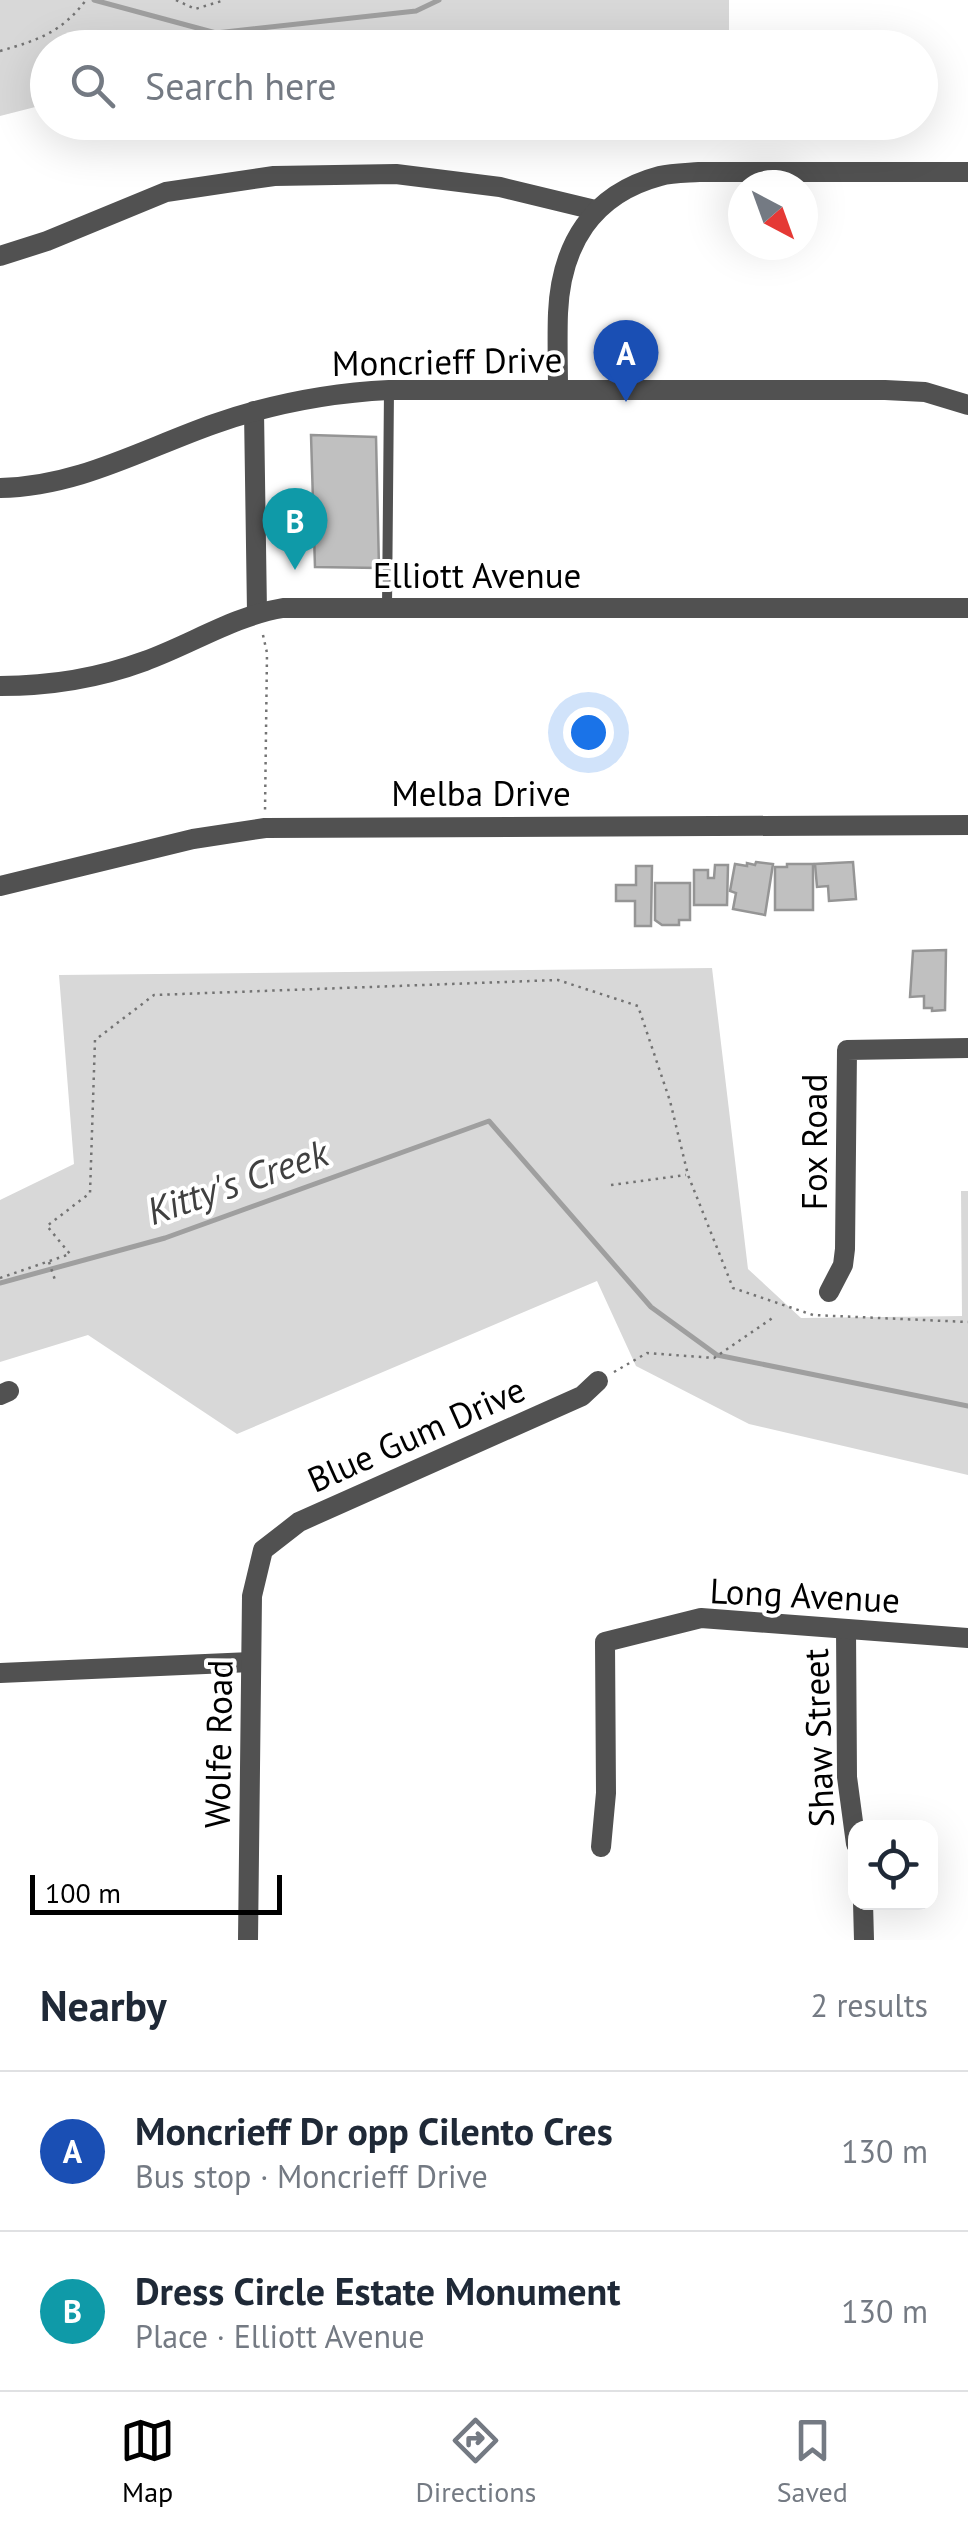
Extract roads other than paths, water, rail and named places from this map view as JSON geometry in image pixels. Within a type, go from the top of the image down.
[{"type":"street","points":[[558,390],[558,310],[573,246],[595,210],[634,184],[664,174],[698,172],[968,172]]},
{"type":"street","points":[[0,256],[166,192],[274,176],[396,174],[500,187],[595,210]]},
{"type":"street","name":"Moncrieff Drive","points":[[0,488],[22,488],[79,477],[213,424],[318,396],[388,390],[885,390],[924,392],[968,405]]},
{"type":"street","points":[[254,411],[257,612]]},
{"type":"street","name":"Elliott Avenue","points":[[0,686],[94,677],[146,661],[257,612],[283,608],[968,608]]},
{"type":"street","name":"Melba Drive","points":[[0,886],[193,839],[265,828],[968,825]]},
{"type":"street","name":"Fox Road","points":[[829,1292],[842,1266],[846,1233],[847,1050],[968,1048]]},
{"type":"street","name":"Blue Gum Drive","points":[[263,1550],[300,1522],[582,1396],[598,1382]]},
{"type":"street","name":"Wolfe Road","points":[[248,1940],[252,1596],[263,1550]]},
{"type":"street","name":"Long Avenue","points":[[601,1847],[606,1793],[605,1642],[701,1618],[968,1638]]},
{"type":"street","name":"Shaw Street","points":[[846,1629],[847,1777],[853,1820]]},
{"type":"street","points":[[0,1673],[252,1662]]},
{"type":"street","points":[[863,1910],[864,1940]]},
{"type":"lane","points":[[386,608],[388,390]]},
{"type":"waterway","points":[[94,0],[205,30]]},
{"type":"waterway","points":[[243,30],[416,11],[439,0]]},
{"type":"waterway","name":"Kitty's Creek","points":[[0,1283],[165,1238],[489,1121],[651,1307],[717,1355],[968,1406]]},
{"type":"place","name":"Moncrieff Dr opp Cilento Cres","points":[[626,402]]},
{"type":"place","name":"Dress Circle Estate Monument","points":[[295,570]]}]
